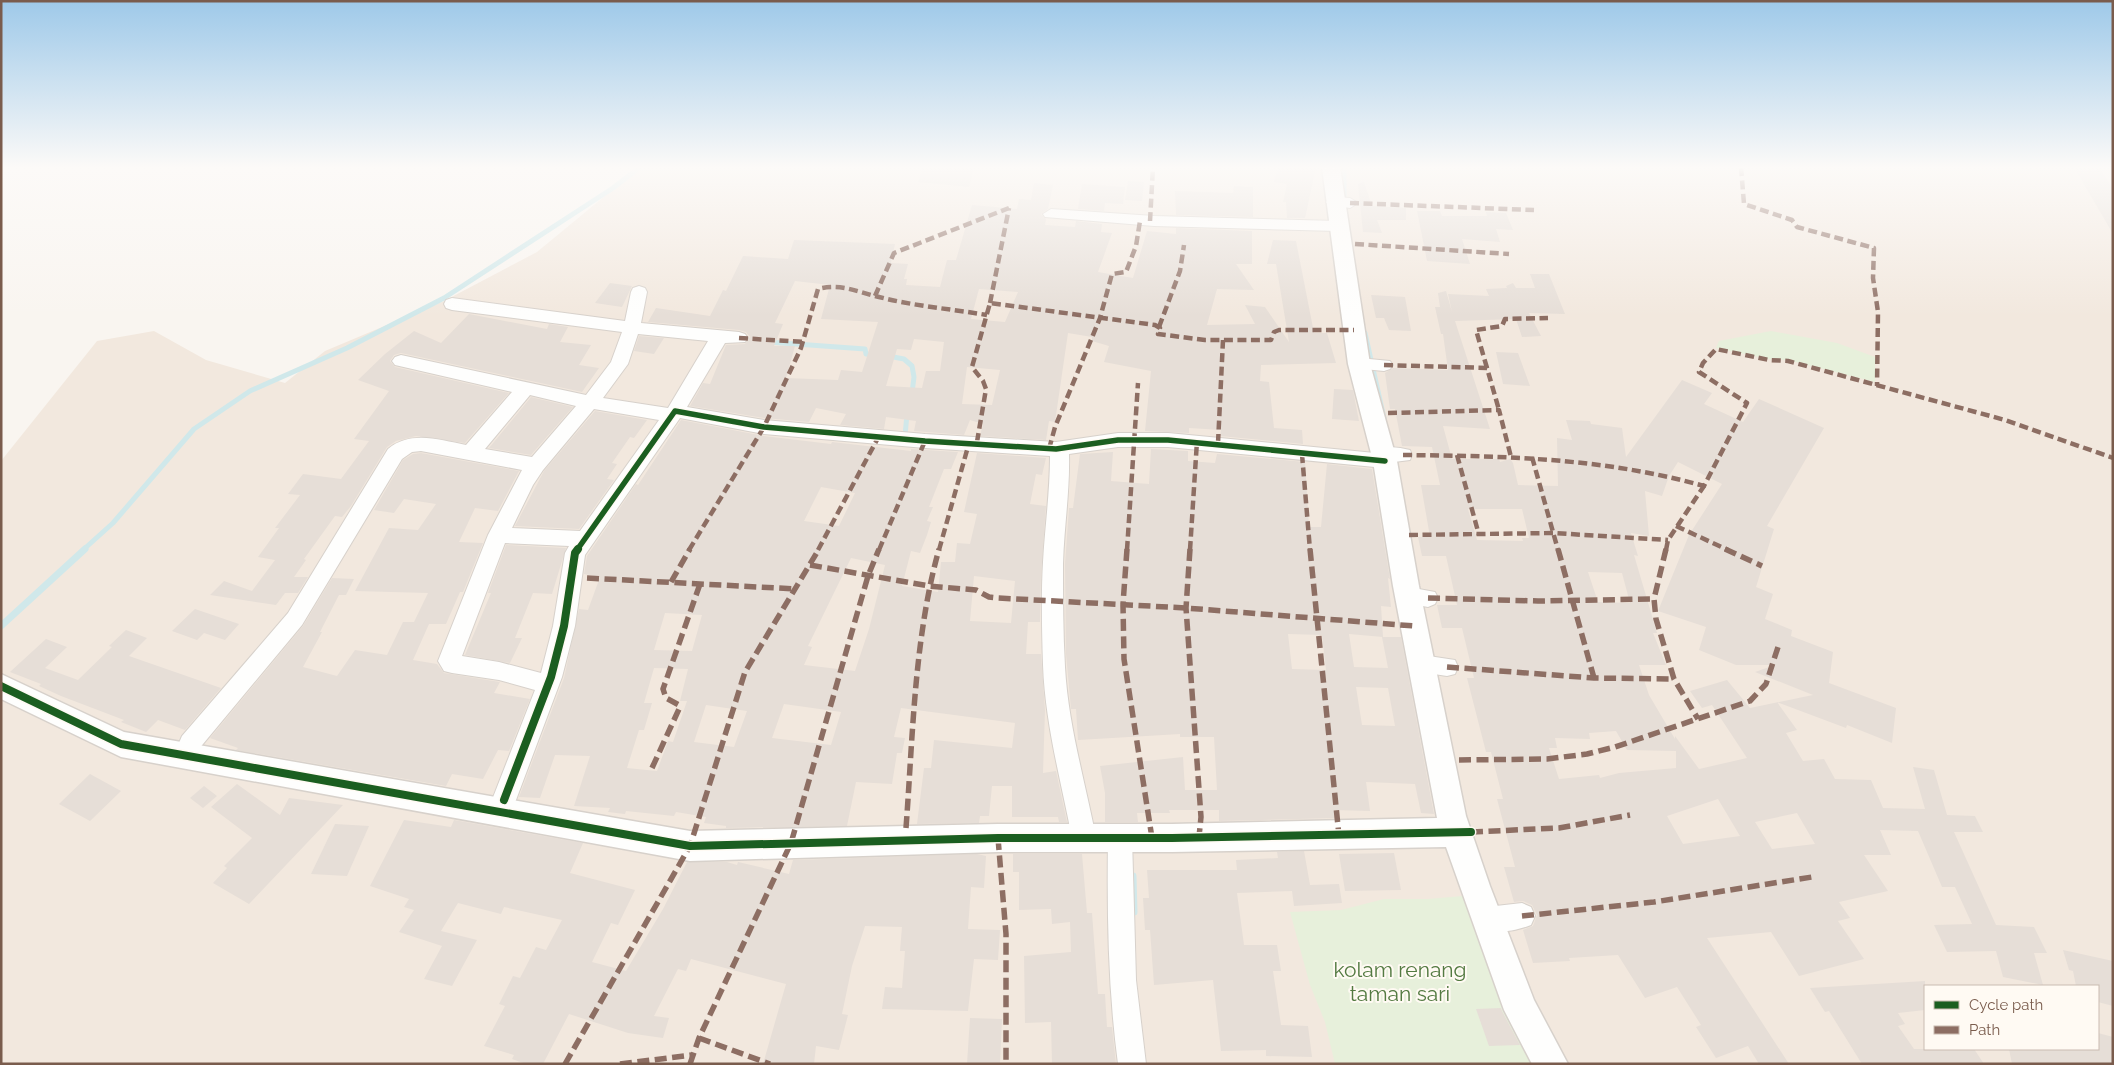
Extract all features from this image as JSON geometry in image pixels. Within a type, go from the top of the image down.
[{"type":"street","points":[[1089,217],[1164,222],[1344,224]]},
{"type":"street","points":[[1342,217],[1352,301],[1370,365],[1379,413],[1390,456],[1403,535],[1432,665],[1463,832],[1521,1010],[1551,1064]]},
{"type":"street","points":[[536,681],[499,671],[456,665],[449,661],[498,535],[536,465],[616,369],[633,321],[639,292]]},
{"type":"street","points":[[452,304],[633,321],[728,338],[575,553],[564,626],[551,677],[504,800]]},
{"type":"street","points":[[401,361],[590,402],[764,426],[925,441],[1066,447],[1135,439],[1197,441],[1302,454],[1390,456]]},
{"type":"street","points":[[471,452],[525,389]]},
{"type":"street","points":[[190,743],[295,619],[395,454],[408,444],[414,444],[471,452],[536,465]]},
{"type":"street","points":[[1066,447],[1060,484],[1052,563],[1054,667],[1060,726],[1066,745],[1084,838]]},
{"type":"street","points":[[498,535],[584,539]]},
{"type":"street","points":[[1,686],[121,744],[690,846],[998,838],[1128,838],[1463,832]]},
{"type":"street","points":[[1128,838],[1120,946],[1124,1017],[1132,1064]]},
{"type":"street","points":[[1492,920],[1522,916]]},
{"type":"shaded area","points":[[580,217],[2113,217],[2113,1064],[1,1064],[1,461],[97,341],[154,331],[206,360],[285,383],[325,351],[444,301],[537,252]]},
{"type":"green space","points":[[1771,331],[1837,343],[1875,357],[1875,382],[1788,360],[1769,359],[1716,348],[1719,341]]},
{"type":"green space","name":"kolam renang taman sari","points":[[1474,895],[1537,1064],[1335,1064],[1325,1022],[1310,985],[1290,912],[1341,910],[1384,899],[1428,899]]},
{"type":"building","points":[[969,217],[1044,217],[1046,219],[1045,225],[1075,227],[1076,221],[1102,224],[1101,232],[1112,233],[1098,272],[1133,278],[1147,231],[1176,234],[1176,228],[1252,231],[1252,264],[1236,264],[1254,290],[1217,289],[1207,325],[1255,324],[1245,305],[1265,307],[1289,342],[1276,264],[1267,264],[1273,240],[1296,241],[1314,333],[1327,333],[1336,363],[1261,365],[1260,381],[1269,382],[1274,428],[1302,430],[1303,444],[1220,436],[1221,430],[1189,428],[1189,433],[1145,431],[1151,371],[1104,362],[1109,346],[1092,341],[1092,337],[1068,333],[1055,422],[1049,421],[1046,440],[980,436],[983,424],[970,420],[964,435],[914,431],[916,421],[886,417],[884,429],[840,425],[846,414],[816,408],[809,422],[764,418],[690,406],[703,383],[710,384],[726,345],[745,344],[750,337],[746,332],[739,330],[648,322],[656,308],[710,316],[723,290],[726,291],[743,256],[788,259],[794,240],[895,244],[891,263],[908,264],[904,279],[907,279],[906,285],[940,287],[947,260],[956,260]],"holes":[[[795,281],[830,285],[821,319],[878,322],[862,372],[841,370],[838,380],[786,378],[795,346],[774,346],[783,324],[775,323]],[[979,289],[1018,292],[1005,322],[971,319]],[[914,339],[944,342],[940,371],[926,371],[922,388],[886,386],[897,349],[911,350]],[[967,367],[1000,370],[992,405],[962,404]]]},
{"type":"building","points":[[1287,217],[1305,217],[1305,218]]},
{"type":"building","points":[[1361,217],[1406,217],[1406,220],[1377,220],[1382,233],[1363,232]]},
{"type":"building","points":[[1418,217],[1508,217],[1513,230],[1496,229],[1500,242],[1462,239],[1470,264],[1427,261]]},
{"type":"building","points":[[2103,217],[2113,217],[2113,234]]},
{"type":"building","points":[[1530,274],[1549,274],[1565,314],[1529,313],[1541,336],[1522,337],[1516,319],[1455,321],[1490,429],[1443,426],[1452,459],[1499,459],[1500,462],[1510,459],[1513,463],[1518,485],[1558,486],[1557,438],[1572,440],[1566,420],[1590,421],[1591,424],[1622,428],[1626,457],[1682,380],[1712,393],[1704,404],[1743,422],[1759,399],[1824,428],[1767,526],[1774,529],[1756,587],[1773,594],[1765,619],[1792,630],[1791,636],[1833,652],[1829,683],[1896,708],[1892,743],[1847,725],[1846,728],[1778,702],[1813,695],[1755,672],[1775,665],[1736,665],[1699,650],[1706,627],[1658,611],[1689,535],[1722,484],[1678,462],[1669,476],[1662,496],[1645,491],[1649,536],[1631,533],[1638,556],[1634,555],[1657,633],[1653,633],[1666,665],[1639,665],[1649,695],[1675,739],[1675,736],[1699,769],[1747,758],[1712,705],[1702,708],[1690,691],[1727,680],[1750,708],[1777,702],[1797,730],[1786,733],[1803,761],[1824,759],[1835,779],[1871,780],[1883,808],[1925,809],[1913,767],[1934,770],[1947,815],[1975,816],[1983,832],[1954,832],[1996,925],[2034,927],[2047,953],[2034,953],[2043,985],[2003,977],[1996,951],[1947,952],[1934,925],[1972,924],[1955,887],[1942,887],[1918,831],[1880,830],[1891,855],[1864,855],[1888,891],[1839,902],[1850,918],[1838,921],[1864,959],[1799,976],[1771,932],[1707,938],[1789,1064],[1759,1064],[1748,1046],[1716,1058],[1696,1027],[1701,1025],[1677,987],[1645,998],[1618,955],[1569,958],[1570,961],[1533,963],[1523,930],[1533,926],[1537,915],[1532,905],[1523,901],[1514,902],[1504,867],[1515,867],[1497,799],[1503,799],[1491,752],[1486,752],[1467,678],[1474,678],[1462,628],[1442,628],[1437,605],[1457,605],[1446,556],[1422,556],[1418,537],[1430,537],[1421,485],[1440,485],[1432,447],[1402,446],[1395,409],[1390,409],[1385,373],[1393,368],[1448,370],[1443,334],[1441,334],[1435,307],[1440,307],[1438,293],[1446,291],[1452,312],[1448,294],[1489,296],[1486,289],[1507,288],[1506,286],[1513,283],[1516,288],[1535,288]],"holes":[[[1468,509],[1522,509],[1529,538],[1522,538],[1523,541],[1477,540]],[[1588,572],[1622,573],[1630,603],[1598,602]],[[1616,731],[1627,750],[1676,751],[1676,768],[1619,773],[1600,778],[1599,775],[1559,779],[1549,748],[1557,748],[1555,738],[1590,739],[1589,733]],[[1718,799],[1740,836],[1683,844],[1667,816]],[[1797,813],[1815,844],[1772,849],[1755,822]]]},
{"type":"building","points":[[610,283],[632,286],[622,307],[595,303]]},
{"type":"building","points":[[1371,295],[1405,297],[1411,331],[1389,330],[1384,318],[1376,318]]},
{"type":"building","points":[[469,314],[547,329],[549,324],[568,327],[560,342],[591,345],[579,365],[599,368],[582,392],[401,353],[394,355],[390,361],[395,367],[509,393],[465,443],[416,436],[396,441],[387,447],[351,506],[342,517],[335,516],[304,559],[306,560],[294,577],[308,577],[298,593],[285,593],[276,605],[210,595],[224,581],[252,591],[275,560],[258,557],[279,528],[275,528],[300,495],[288,494],[303,474],[341,479],[369,441],[354,439],[389,391],[358,380],[385,354],[414,331],[441,343]]},
{"type":"building","points":[[639,336],[664,338],[654,354],[634,351]]},
{"type":"building","points":[[1496,352],[1518,353],[1530,386],[1503,384]]},
{"type":"building","points":[[1334,389],[1353,390],[1359,421],[1332,419]]},
{"type":"building","points":[[531,397],[573,407],[531,455],[489,448]]},
{"type":"building","points":[[595,411],[647,420],[634,438],[630,437],[612,463],[617,464],[607,479],[614,480],[579,529],[515,526],[544,471]]},
{"type":"building","points":[[681,420],[764,436],[831,444],[832,442],[911,451],[911,449],[958,452],[951,469],[944,469],[929,507],[933,507],[927,521],[931,522],[927,535],[920,553],[911,551],[902,586],[938,592],[941,562],[955,562],[957,543],[970,544],[977,514],[964,512],[977,453],[1046,458],[1042,475],[1036,474],[1030,504],[1046,506],[1040,622],[1028,622],[1026,654],[1041,654],[1045,710],[1043,773],[1056,771],[1067,822],[1059,822],[1058,817],[1012,817],[1012,786],[992,786],[989,816],[980,816],[979,823],[917,824],[924,768],[931,768],[934,740],[1012,748],[1015,723],[901,708],[894,737],[905,738],[902,753],[897,753],[892,784],[856,782],[847,826],[726,828],[726,826],[704,823],[706,817],[676,812],[674,816],[626,811],[625,814],[608,812],[610,808],[574,806],[590,756],[555,755],[540,798],[519,797],[564,678],[579,609],[588,610],[600,577],[584,574],[587,556],[636,484],[638,485]],"holes":[[[821,487],[855,493],[839,526],[804,521]],[[851,558],[885,565],[869,629],[855,671],[804,665],[812,647],[808,646]],[[974,576],[1015,581],[1011,623],[970,621]],[[665,613],[702,615],[692,651],[654,650]],[[654,668],[688,669],[680,701],[687,701],[673,742],[668,741],[657,771],[627,768],[639,730],[644,730],[652,703],[644,703]],[[784,704],[841,712],[831,745],[772,738]],[[706,705],[747,711],[734,747],[694,742]]]},
{"type":"building","points":[[1151,449],[1188,451],[1188,461],[1215,463],[1217,454],[1305,462],[1309,527],[1321,527],[1327,464],[1372,469],[1390,579],[1388,578],[1391,607],[1381,606],[1383,637],[1401,637],[1434,814],[1421,813],[1415,784],[1366,782],[1370,811],[1334,810],[1335,818],[1219,821],[1219,810],[1169,810],[1170,813],[1137,813],[1138,822],[1105,822],[1105,793],[1100,766],[1183,757],[1185,790],[1217,790],[1214,737],[1180,737],[1180,734],[1078,740],[1076,709],[1071,709],[1066,654],[1065,564],[1069,508],[1073,508],[1080,454],[1113,452],[1111,481],[1149,484]],"holes":[[[1288,634],[1322,635],[1326,670],[1292,669]],[[1349,634],[1382,637],[1388,668],[1354,667]],[[1356,687],[1388,688],[1395,726],[1362,725]]]},
{"type":"building","points":[[421,453],[519,471],[498,511],[475,508],[459,542],[483,543],[463,592],[460,592],[446,624],[429,624],[413,660],[437,664],[444,673],[500,682],[494,693],[530,699],[509,751],[498,750],[483,779],[452,774],[446,786],[236,750],[238,748],[210,738],[303,626],[332,578],[354,579],[346,595],[339,595],[303,667],[337,676],[355,650],[387,655],[403,622],[414,622],[428,593],[355,591],[389,528],[418,530],[436,504],[404,499],[394,513],[374,510],[403,460],[413,454]]},
{"type":"building","points":[[506,545],[566,548],[552,594],[533,593],[515,638],[522,638],[510,663],[465,655],[491,593],[488,593]]},
{"type":"building","points":[[195,609],[239,624],[225,640],[204,633],[197,640],[172,631]]},
{"type":"building","points":[[126,630],[147,638],[129,656],[221,688],[185,730],[158,720],[146,732],[121,722],[124,720],[61,696],[39,686],[41,684],[10,672],[46,639],[67,647],[45,668],[78,680],[112,647],[109,646]]},
{"type":"building","points":[[90,774],[121,791],[90,821],[59,804]]},
{"type":"building","points":[[237,784],[280,815],[289,798],[343,805],[249,904],[213,883],[227,868],[224,866],[252,838],[211,807]]},
{"type":"building","points":[[204,786],[217,796],[203,808],[190,798]]},
{"type":"building","points":[[404,820],[451,827],[454,820],[583,843],[570,873],[635,890],[618,925],[611,923],[592,962],[626,971],[663,909],[687,862],[727,862],[737,865],[738,862],[789,874],[793,860],[977,854],[986,856],[984,888],[971,887],[968,929],[1000,930],[998,960],[974,959],[968,1011],[882,1009],[885,987],[902,988],[905,951],[900,951],[902,927],[865,926],[852,966],[842,1014],[848,1015],[839,1050],[816,1046],[814,1064],[763,1064],[786,984],[691,959],[686,971],[678,969],[654,1016],[669,1018],[663,1038],[628,1033],[569,1014],[543,1064],[526,1064],[512,1059],[514,1055],[484,1046],[505,1006],[499,1004],[513,976],[520,978],[536,947],[546,950],[562,920],[504,907],[501,914],[458,903],[441,931],[477,940],[452,986],[424,979],[442,946],[399,932],[414,910],[404,907],[409,899],[370,886]]},
{"type":"building","points":[[335,824],[369,826],[347,876],[311,874]]},
{"type":"building","points":[[1304,851],[1310,885],[1339,884],[1342,903],[1294,906],[1292,891],[1237,893],[1244,945],[1277,945],[1281,971],[1273,971],[1281,1025],[1308,1026],[1312,1057],[1266,1056],[1266,1050],[1221,1051],[1213,980],[1154,985],[1150,930],[1145,930],[1143,898],[1149,898],[1147,870],[1237,870],[1236,860],[1278,858],[1277,852]]},
{"type":"building","points":[[1394,853],[1401,890],[1345,891],[1339,854]]},
{"type":"building","points":[[1013,854],[1082,854],[1087,913],[1092,913],[1098,994],[1105,994],[1107,1027],[1112,1027],[1116,1064],[1052,1064],[1051,1022],[1025,1023],[1024,956],[1071,952],[1070,922],[1052,924],[1051,909],[1019,910],[1019,872],[1013,872]]},
{"type":"building","points":[[2063,950],[2113,961],[2113,1006],[2099,1002],[2099,985],[2076,985],[2073,971],[2069,970]]},
{"type":"building","points":[[1925,981],[1924,1010],[1898,1013],[1905,1024],[1898,1026],[1914,1049],[1975,1050],[1984,1064],[1862,1064],[1829,1011],[1825,1012],[1810,988]]},
{"type":"building","points":[[1501,1008],[1520,1045],[1489,1046],[1476,1009]]},
{"type":"building","points":[[970,1018],[1002,1019],[1000,1064],[967,1064]]},
{"type":"building","points":[[2099,1033],[2113,1037],[2113,1064],[2012,1064],[2009,1050],[2099,1050]]},
{"type":"waterway","points":[[83,550],[113,523],[194,429],[250,391],[347,348],[444,298],[569,217]]},
{"type":"waterway","points":[[1365,333],[1384,418]]},
{"type":"waterway","points":[[768,342],[865,349],[866,354],[874,355]]},
{"type":"waterway","points":[[888,356],[904,359],[912,366],[914,377],[912,393]]},
{"type":"waterway","points":[[905,436],[907,414]]},
{"type":"waterway","points":[[1,626],[85,549]]},
{"type":"waterway","points":[[1133,876],[1134,912]]},
{"type":"marked path","points":[[875,296],[894,253],[987,217]]},
{"type":"marked path","points":[[990,303],[1007,217]]},
{"type":"marked path","points":[[1150,217],[1150,221]]},
{"type":"marked path","points":[[1782,217],[1792,220],[1797,227],[1874,248],[1873,278],[1878,312],[1877,386]]},
{"type":"marked path","points":[[1049,449],[1055,427],[1100,318],[1112,274],[1126,272],[1136,246],[1140,221]]},
{"type":"marked path","points":[[1355,244],[1509,254]]},
{"type":"marked path","points":[[1159,327],[1180,271],[1184,245]]},
{"type":"marked path","points":[[671,582],[714,506],[764,427],[801,348],[818,289],[825,287],[857,289],[878,297],[987,315]]},
{"type":"marked path","points":[[977,442],[986,389],[983,381],[972,367],[990,303],[1155,325],[1160,328],[1158,334],[1205,340],[1271,340],[1274,332],[1279,330],[1354,330]]},
{"type":"marked path","points":[[1487,368],[1476,330],[1502,326],[1505,319],[1548,318]]},
{"type":"marked path","points":[[739,338],[804,342]]},
{"type":"marked path","points":[[1218,443],[1223,340]]},
{"type":"marked path","points":[[1403,455],[1517,457],[1593,462],[1630,468],[1704,486],[1747,403],[1738,395],[1711,382],[1699,372],[1703,363],[1716,349],[1769,360],[1788,361],[2005,420],[2113,458]]},
{"type":"marked path","points":[[1384,365],[1487,368],[1499,410]]},
{"type":"marked path","points":[[1138,383],[1123,604],[1124,659],[1152,838]]},
{"type":"marked path","points":[[1388,413],[1499,410],[1511,457]]},
{"type":"marked path","points":[[565,1064],[690,846],[745,672],[810,565],[879,436]]},
{"type":"marked path","points":[[690,1064],[699,1038],[791,843],[868,576],[925,441]]},
{"type":"marked path","points":[[1197,441],[1186,608],[1201,817],[1199,837]]},
{"type":"marked path","points":[[906,828],[917,681],[929,586],[969,443]]},
{"type":"marked path","points":[[1302,454],[1315,618],[1339,836]]},
{"type":"marked path","points":[[1457,455],[1479,535]]},
{"type":"marked path","points":[[1532,457],[1594,678]]},
{"type":"marked path","points":[[1698,719],[1674,679],[1656,619],[1654,599],[1668,540],[1704,486]]},
{"type":"marked path","points":[[1676,526],[1762,566]]},
{"type":"marked path","points":[[1409,535],[1553,533],[1614,535],[1668,540]]},
{"type":"marked path","points":[[810,565],[929,586],[976,590],[989,597],[998,598],[1186,608],[1414,626]]},
{"type":"marked path","points":[[587,578],[796,589]]},
{"type":"marked path","points":[[652,768],[679,709],[679,705],[666,698],[663,689],[700,584]]},
{"type":"marked path","points":[[1428,598],[1538,601],[1654,599]]},
{"type":"marked path","points":[[1459,760],[1547,759],[1587,754],[1615,747],[1750,701],[1762,691],[1766,684],[1778,647]]},
{"type":"marked path","points":[[1447,667],[1594,678],[1674,679]]},
{"type":"marked path","points":[[1471,832],[1559,828],[1630,815]]},
{"type":"marked path","points":[[998,838],[1006,934],[1006,1064]]},
{"type":"marked path","points":[[1522,916],[1654,902],[1812,877]]},
{"type":"marked path","points":[[699,1038],[770,1064]]},
{"type":"marked path","points":[[620,1064],[692,1055]]},
{"type":"cycle path","points":[[504,800],[551,677],[564,626],[575,553],[675,411],[764,427],[925,441],[1056,449],[1118,440],[1168,440],[1385,461]]},
{"type":"cycle path","points":[[1,686],[121,744],[690,846],[998,838],[1172,838],[1471,832]]}]
